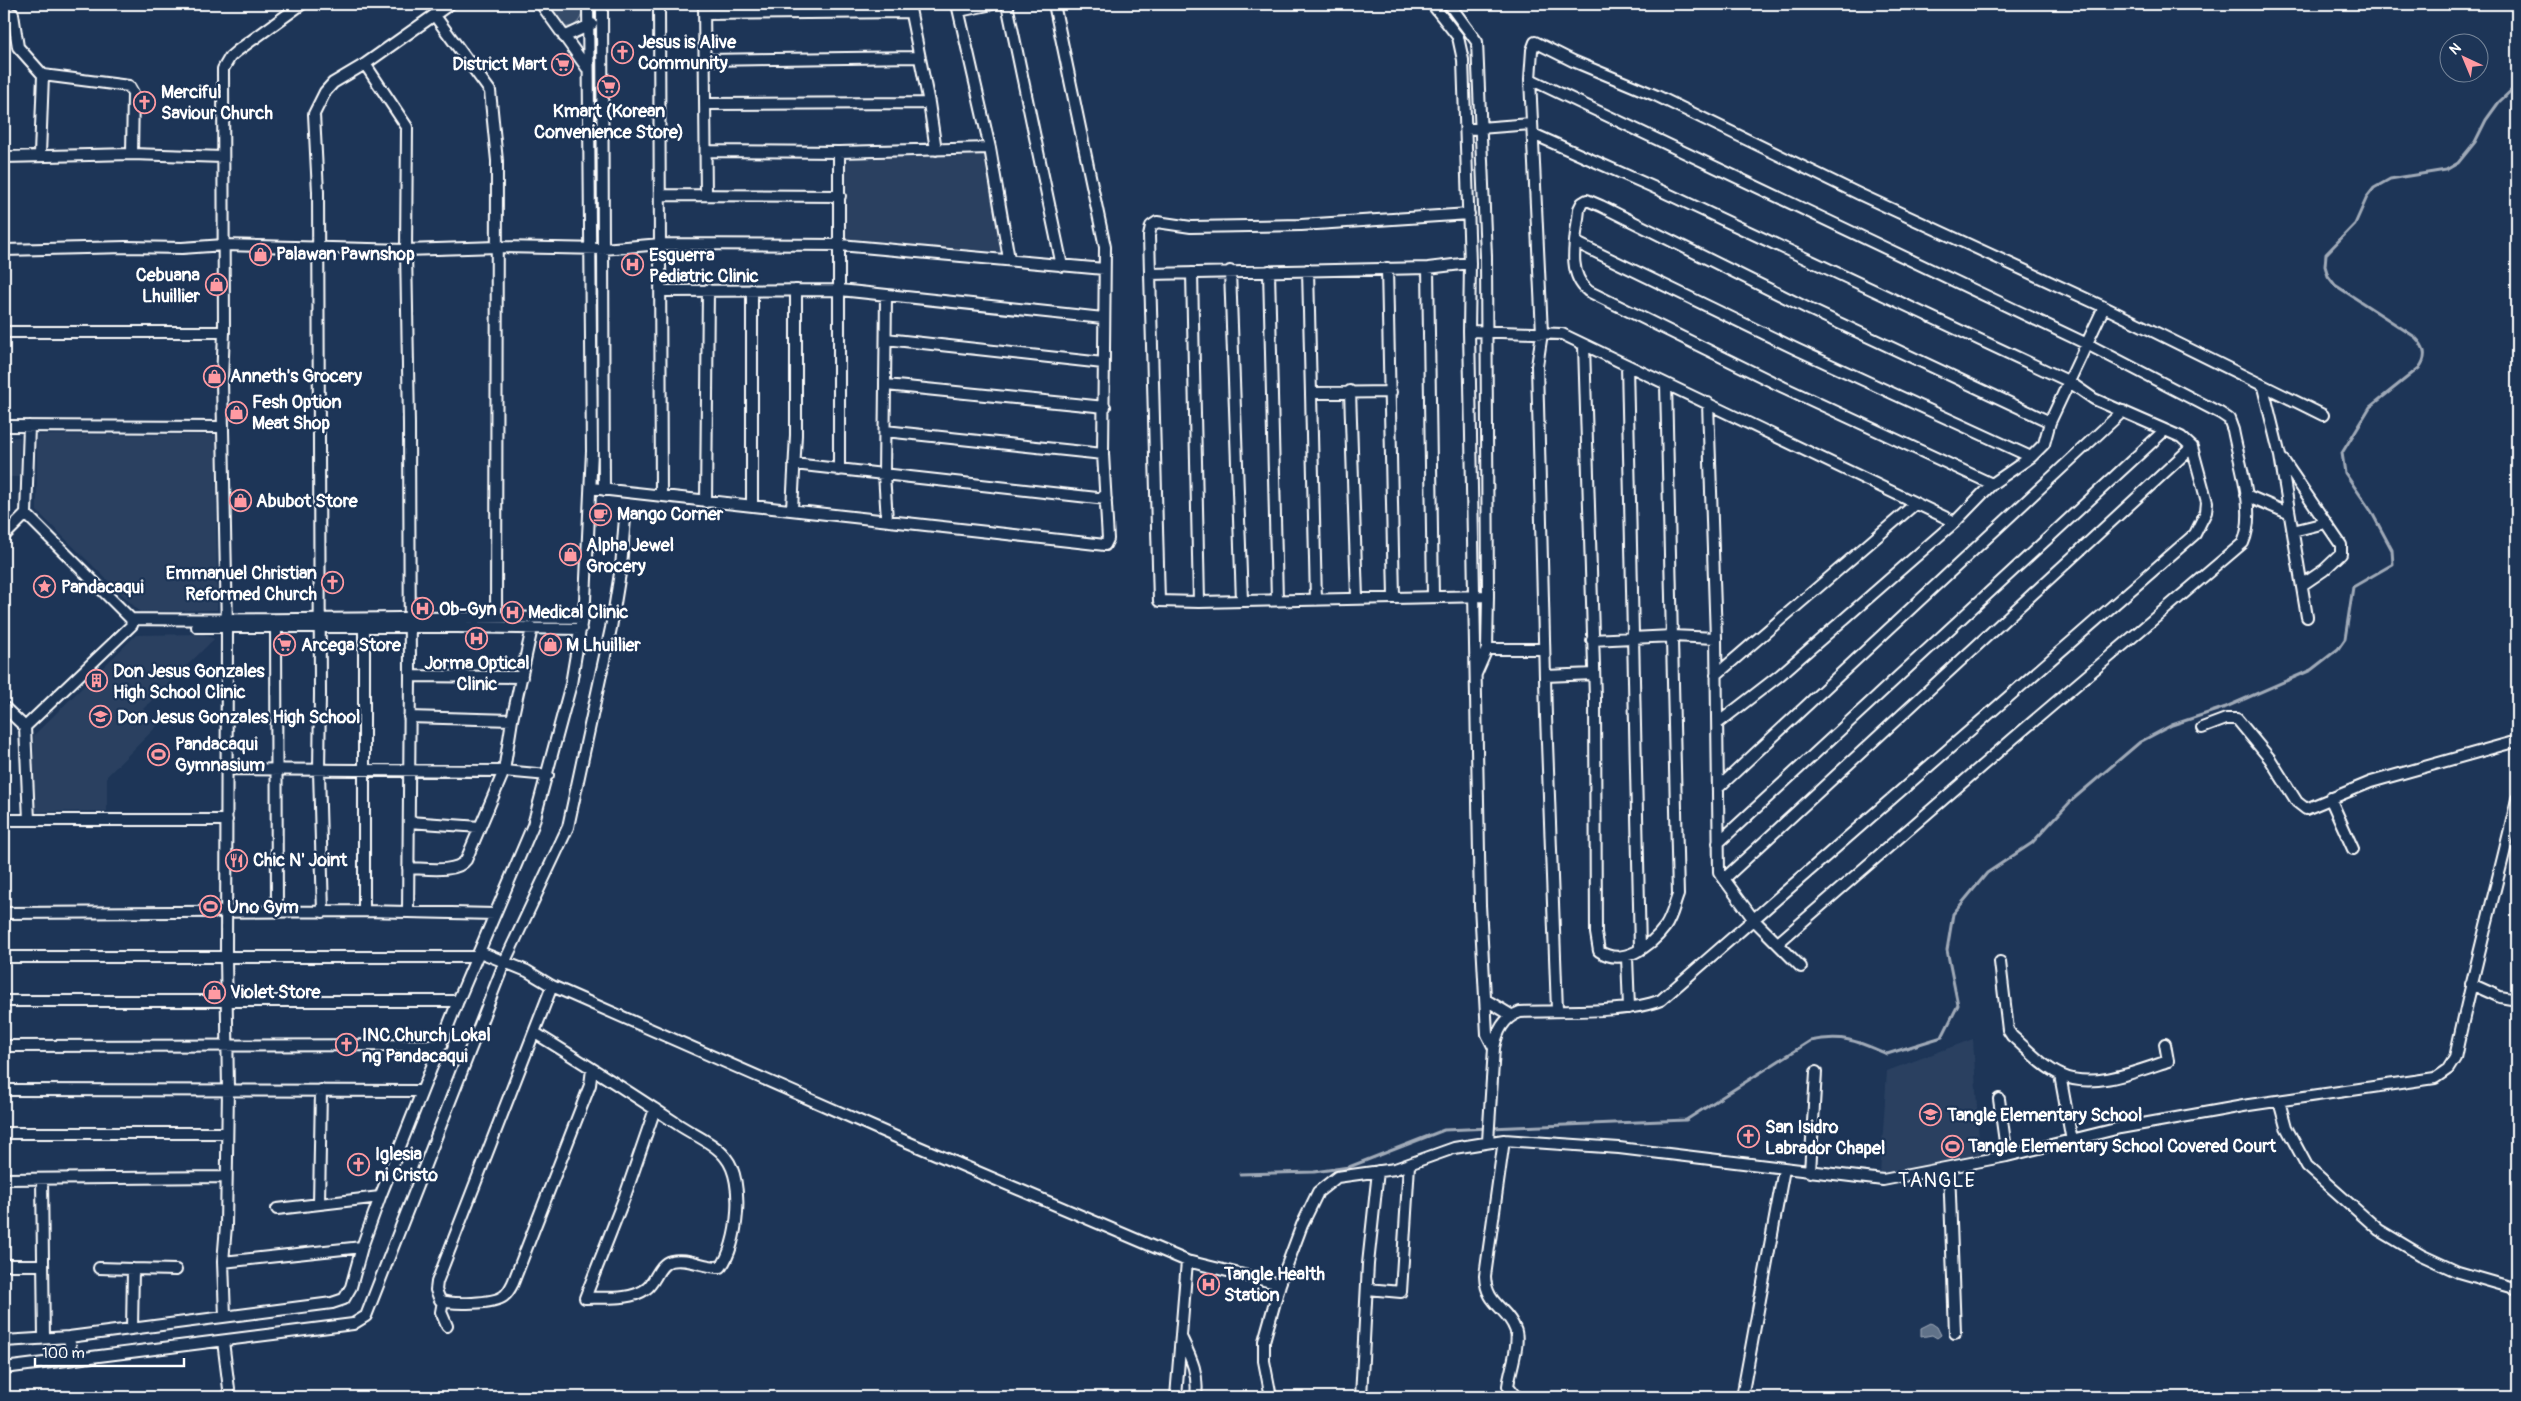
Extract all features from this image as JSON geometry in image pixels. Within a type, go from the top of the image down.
[{"type":"street","points":[[225,1316],[223,1262],[226,1226],[228,1089],[226,956],[227,624],[223,427],[223,69],[226,63],[253,38],[302,4]]},
{"type":"street","points":[[323,912],[319,771],[318,192],[314,114],[333,83],[364,64],[450,4]]},
{"type":"street","points":[[541,4],[587,68]]},
{"type":"street","points":[[588,4],[587,68],[590,248],[598,450],[604,490]]},
{"type":"street","points":[[4,1341],[69,1338],[332,1303],[344,1299],[351,1287],[362,1248],[380,1198],[458,1001],[533,825],[571,684],[583,618],[588,568],[591,488],[598,450],[602,249],[602,4]]},
{"type":"street","points":[[659,4],[662,291],[661,496]]},
{"type":"street","points":[[993,4],[958,7],[990,148],[1009,259]]},
{"type":"street","points":[[1007,4],[1062,266]]},
{"type":"street","points":[[591,488],[1105,545],[1108,539],[1103,454],[1105,408],[1103,318],[1105,247],[1102,223],[1054,4]]},
{"type":"street","points":[[1432,4],[1458,37],[1462,47],[1467,129],[1480,905],[1487,1034],[1494,1048]]},
{"type":"street","points":[[1449,4],[1477,42],[1482,128],[1488,596],[1486,649],[1475,676]]},
{"type":"street","points":[[706,195],[707,104],[704,9],[909,8],[929,103],[936,150]]},
{"type":"street","points":[[4,10],[13,14],[15,18],[18,47],[44,74],[129,86],[133,93],[132,154]]},
{"type":"street","points":[[435,16],[490,91],[497,161],[495,313],[498,424],[496,628]]},
{"type":"street","points":[[564,37],[578,32],[588,24],[602,23]]},
{"type":"street","points":[[1557,1010],[1544,649],[1537,366],[1542,334],[1530,79],[1532,50],[1535,42],[1574,61],[1657,96],[1868,198],[2104,307],[2323,415]]},
{"type":"street","points":[[706,60],[919,56]]},
{"type":"street","points":[[364,64],[407,127],[406,250],[410,622],[408,912]]},
{"type":"street","points":[[40,154],[44,74]]},
{"type":"street","points":[[1530,79],[2087,344],[2228,419],[2249,511],[2249,529],[2243,542],[2015,737],[1778,944]]},
{"type":"street","points":[[707,104],[929,103]]},
{"type":"street","points":[[588,104],[602,104]]},
{"type":"street","points":[[1467,129],[1532,129],[2068,382],[2094,399],[2181,437],[2192,447],[2207,502],[2206,512],[2195,534],[1661,1000],[1648,1006],[1629,1008],[1520,1012],[1511,1015],[1497,1036],[1494,1048],[1489,1131]]},
{"type":"street","points":[[707,150],[839,152],[990,148]]},
{"type":"street","points":[[839,152],[839,470]]},
{"type":"street","points":[[4,157],[40,154],[223,156]]},
{"type":"street","points":[[660,195],[840,196]]},
{"type":"street","points":[[1992,484],[1783,388],[1588,291],[1580,284],[1576,276],[1574,264],[1579,209],[1582,202],[1587,200],[1808,309],[2050,422]]},
{"type":"street","points":[[1469,214],[1301,225],[1191,227],[1157,222],[1151,226],[1148,236],[1159,601],[1316,600],[1475,594],[1488,596]]},
{"type":"street","points":[[1577,242],[1796,349],[2030,457]]},
{"type":"street","points":[[4,250],[126,247],[182,248],[224,245],[406,250],[497,247],[602,249],[661,244],[840,245],[1104,269]]},
{"type":"street","points":[[1150,274],[1428,268],[1470,263]]},
{"type":"street","points":[[1387,268],[1394,597]]},
{"type":"street","points":[[1428,268],[1433,596]]},
{"type":"street","points":[[1308,270],[1316,600]]},
{"type":"street","points":[[1230,271],[1242,601]]},
{"type":"street","points":[[1269,271],[1277,600]]},
{"type":"street","points":[[1192,273],[1199,602]]},
{"type":"street","points":[[706,502],[708,290]]},
{"type":"street","points":[[752,290],[752,506]]},
{"type":"street","points":[[792,509],[796,434],[796,290]]},
{"type":"street","points":[[662,291],[840,290],[1103,318]]},
{"type":"street","points":[[886,296],[884,474],[887,520]]},
{"type":"street","points":[[1718,723],[1780,675],[1955,522],[1992,484],[2030,457],[2044,444],[2050,422],[2104,307]]},
{"type":"street","points":[[1469,331],[1562,334],[1955,522]]},
{"type":"street","points":[[4,332],[224,332]]},
{"type":"street","points":[[886,339],[1103,362]]},
{"type":"street","points":[[1584,346],[1594,674],[1597,941],[1599,951],[1605,955],[1626,957],[1640,950],[1665,926],[1678,895],[1666,384]]},
{"type":"street","points":[[1627,365],[1640,950]]},
{"type":"street","points":[[886,385],[1105,408]]},
{"type":"street","points":[[2263,387],[2280,456],[2288,513],[2293,531],[2307,617]]},
{"type":"street","points":[[1311,393],[1350,391],[1391,392]]},
{"type":"street","points":[[1350,391],[1357,598]]},
{"type":"street","points":[[1708,403],[1718,723],[1719,872],[1754,920],[1801,967]]},
{"type":"street","points":[[1718,788],[2123,411]]},
{"type":"street","points":[[4,426],[223,427]]},
{"type":"street","points":[[4,536],[26,514],[29,426]]},
{"type":"street","points":[[885,431],[1103,454]]},
{"type":"street","points":[[1718,843],[2164,431]]},
{"type":"street","points":[[1725,878],[2192,447]]},
{"type":"street","points":[[2280,456],[2341,545],[2341,554],[2324,570],[2302,585]]},
{"type":"street","points":[[794,464],[1106,499]]},
{"type":"street","points":[[2246,495],[2288,513]]},
{"type":"street","points":[[1716,675],[1915,504]]},
{"type":"street","points":[[26,514],[132,622],[227,624],[410,622],[496,628],[581,630]]},
{"type":"street","points":[[4,1368],[353,1324],[366,1316],[505,961],[570,817],[611,628],[621,567],[625,518]]},
{"type":"street","points":[[2293,531],[2326,523]]},
{"type":"street","points":[[227,624],[276,628],[320,622],[364,626],[496,617],[583,618]]},
{"type":"street","points":[[26,727],[132,622]]},
{"type":"street","points":[[364,626],[364,911]]},
{"type":"street","points":[[276,628],[276,912]]},
{"type":"street","points":[[408,868],[454,867],[463,864],[504,771],[512,720],[532,628]]},
{"type":"street","points":[[1592,640],[1672,636],[1716,638]]},
{"type":"street","points":[[1486,649],[1544,649]]},
{"type":"street","points":[[1545,676],[1594,674]]},
{"type":"street","points":[[410,676],[522,677]]},
{"type":"street","points":[[4,707],[26,727],[29,820]]},
{"type":"street","points":[[410,717],[512,720]]},
{"type":"street","points":[[2202,728],[2226,719],[2236,719],[2270,759],[2298,802],[2306,808],[2371,782],[2517,740]]},
{"type":"street","points":[[226,769],[504,771],[548,775]]},
{"type":"street","points":[[2330,798],[2353,849]]},
{"type":"street","points":[[1489,1131],[1504,1140],[1619,1148],[1883,1180],[2007,1156],[2120,1128],[2278,1101],[2398,1085],[2435,1078],[2443,1074],[2454,1058],[2471,984],[2491,914],[2517,799]]},
{"type":"street","points":[[4,820],[227,820]]},
{"type":"street","points":[[409,822],[480,827]]},
{"type":"street","points":[[4,913],[364,911],[495,914]]},
{"type":"street","points":[[4,957],[479,954],[505,961],[552,986],[905,1141],[1187,1261],[1280,1284]]},
{"type":"street","points":[[1626,957],[1629,1008]]},
{"type":"street","points":[[2000,962],[2008,1030],[2012,1036],[2060,1075],[2093,1080],[2109,1079],[2133,1073],[2168,1061],[2165,1044]]},
{"type":"street","points":[[2471,984],[2500,998],[2517,1000]]},
{"type":"street","points":[[552,986],[437,1282],[437,1296],[443,1300],[479,1302],[496,1300],[504,1296],[514,1283],[590,1085],[592,1068]]},
{"type":"street","points":[[1486,1000],[1511,1015]]},
{"type":"street","points":[[4,1001],[458,1001]]},
{"type":"street","points":[[535,1033],[592,1068],[655,1109],[719,1152],[730,1163],[737,1185],[736,1217],[726,1259],[721,1266],[710,1268],[683,1260],[669,1261],[663,1266],[648,1288],[636,1294],[625,1297],[585,1298],[625,1196],[655,1109]]},
{"type":"street","points":[[4,1046],[442,1045]]},
{"type":"street","points":[[1810,1172],[1816,1072]]},
{"type":"street","points":[[2060,1075],[2072,1141]]},
{"type":"street","points":[[4,1090],[228,1089],[422,1092]]},
{"type":"street","points":[[319,1203],[321,1090]]},
{"type":"street","points":[[1999,1099],[2007,1156]]},
{"type":"street","points":[[2278,1101],[2286,1127],[2307,1166],[2378,1230],[2421,1255],[2458,1272],[2517,1289]]},
{"type":"street","points":[[1271,1397],[1264,1361],[1264,1341],[1280,1284],[1302,1225],[1318,1192],[1337,1176],[1409,1165],[1454,1148],[1489,1131]]},
{"type":"street","points":[[4,1133],[226,1133]]},
{"type":"street","points":[[1504,1140],[1484,1276],[1485,1288],[1490,1297],[1516,1329],[1517,1338],[1505,1397]]},
{"type":"street","points":[[1367,1289],[1400,1292],[1409,1165]]},
{"type":"street","points":[[1949,1168],[1955,1333]]},
{"type":"street","points":[[1742,1397],[1784,1169]]},
{"type":"street","points":[[1361,1397],[1367,1289],[1378,1171]]},
{"type":"street","points":[[4,1179],[226,1177]]},
{"type":"street","points":[[42,1179],[44,1338]]},
{"type":"street","points":[[277,1209],[319,1203],[380,1198]]},
{"type":"street","points":[[223,1262],[362,1248]]},
{"type":"street","points":[[1176,1397],[1187,1261]]},
{"type":"street","points":[[4,1266],[43,1265]]},
{"type":"street","points":[[99,1268],[176,1270]]},
{"type":"street","points":[[132,1329],[134,1269]]},
{"type":"street","points":[[443,1300],[441,1312],[447,1326]]},
{"type":"street","points":[[1180,1336],[1195,1364],[1198,1382],[1196,1397]]},
{"type":"street","points":[[69,1338],[72,1359]]},
{"type":"street","points":[[223,1341],[230,1397]]},
{"type":"street","points":[[1508,1386],[1517,1397]]},
{"type":"shaded area","points":[[544,4],[583,4],[581,18],[572,26],[562,27]]},
{"type":"shaded area","points":[[597,28],[599,90],[595,93],[593,30]]},
{"type":"shaded area","points":[[988,151],[1002,253],[841,239],[842,156]]},
{"type":"shaded area","points":[[37,435],[216,435],[217,610],[140,612],[37,511]]},
{"type":"shaded area","points":[[20,437],[20,477],[4,477],[4,438]]},
{"type":"shaded area","name":"Don Jesus Gonzales High School","points":[[204,634],[214,639],[143,709],[158,725],[107,776],[107,811],[33,812],[34,735],[136,635]]},
{"type":"shaded area","name":"Tangle Elementary School","points":[[1973,1039],[1980,1159],[1880,1175],[1887,1071]]},
{"type":"shaded area","points":[[1931,1323],[1937,1327],[1941,1335],[1937,1338],[1932,1335],[1921,1337],[1921,1328]]},
{"type":"waterway","points":[[1240,1174],[1314,1172],[1349,1167],[1444,1130],[1686,1120],[1810,1041],[1832,1038],[1850,1040],[1887,1054],[1942,1037],[1958,1005],[1947,950],[1953,914],[1987,873],[2032,843],[2071,801],[2140,742],[2172,725],[2226,707],[2311,670],[2338,649],[2345,639],[2353,587],[2393,564],[2392,550],[2371,511],[2345,473],[2342,453],[2370,407],[2419,368],[2424,359],[2424,352],[2421,344],[2415,337],[2335,285],[2328,276],[2325,266],[2326,254],[2355,224],[2367,197],[2374,188],[2390,179],[2446,170],[2458,163],[2475,142],[2486,120],[2499,102],[2517,85]]},
{"type":"place","name":"Jesus is Alive Community","points":[[622,52]]},
{"type":"place","name":"District Mart","points":[[563,64]]},
{"type":"place","name":"Kmart (Korean Convenience Store)","points":[[609,86]]},
{"type":"place","name":"Merciful Saviour Church","points":[[145,102]]},
{"type":"place","name":"Palawan Pawnshop","points":[[260,254]]},
{"type":"place","name":"Esguerra Pediatric Clinic","points":[[633,265]]},
{"type":"place","name":"Cebuana Lhuillier","points":[[216,285]]},
{"type":"place","name":"Anneth's Grocery","points":[[214,376]]},
{"type":"place","name":"Fesh Option Meat Shop","points":[[236,412]]},
{"type":"place","name":"Abubot Store","points":[[240,501]]},
{"type":"place","name":"Mango Corner","points":[[601,514]]},
{"type":"place","name":"Alpha Jewel Grocery","points":[[570,555]]},
{"type":"place","name":"Emmanuel Christian Reformed Church","points":[[333,583]]},
{"type":"place","name":"Pandacaqui","points":[[45,587]]},
{"type":"place","name":"Ob-Gyn","points":[[423,609]]},
{"type":"place","name":"Medical Clinic","points":[[512,612]]},
{"type":"place","name":"Jorma Optical Clinic","points":[[477,638]]},
{"type":"place","name":"Arcega Store","points":[[285,645]]},
{"type":"place","name":"M Lhuillier","points":[[550,645]]},
{"type":"place","name":"Don Jesus Gonzales High School Clinic","points":[[97,681]]},
{"type":"place","name":"Don Jesus Gonzales High School","points":[[101,717]]},
{"type":"place","name":"Pandacaqui Gymnasium","points":[[159,754]]},
{"type":"place","name":"Chic N' Joint","points":[[237,860]]},
{"type":"place","name":"Uno Gym","points":[[211,907]]},
{"type":"place","name":"Violet Store","points":[[214,992]]},
{"type":"place","name":"INC Church Lokal ng Pandacaqui","points":[[346,1045]]},
{"type":"place","name":"Tangle Elementary School","points":[[1931,1115]]},
{"type":"place","name":"San Isidro Labrador Chapel","points":[[1749,1137]]},
{"type":"place","name":"Tangle Elementary School Covered Court","points":[[1952,1146]]},
{"type":"place","name":"Iglesia ni Cristo","points":[[359,1164]]},
{"type":"place","name":"Tangle Health Station","points":[[1208,1284]]},
{"type":"district","name":"TANGLE","points":[[1937,1180]]}]
